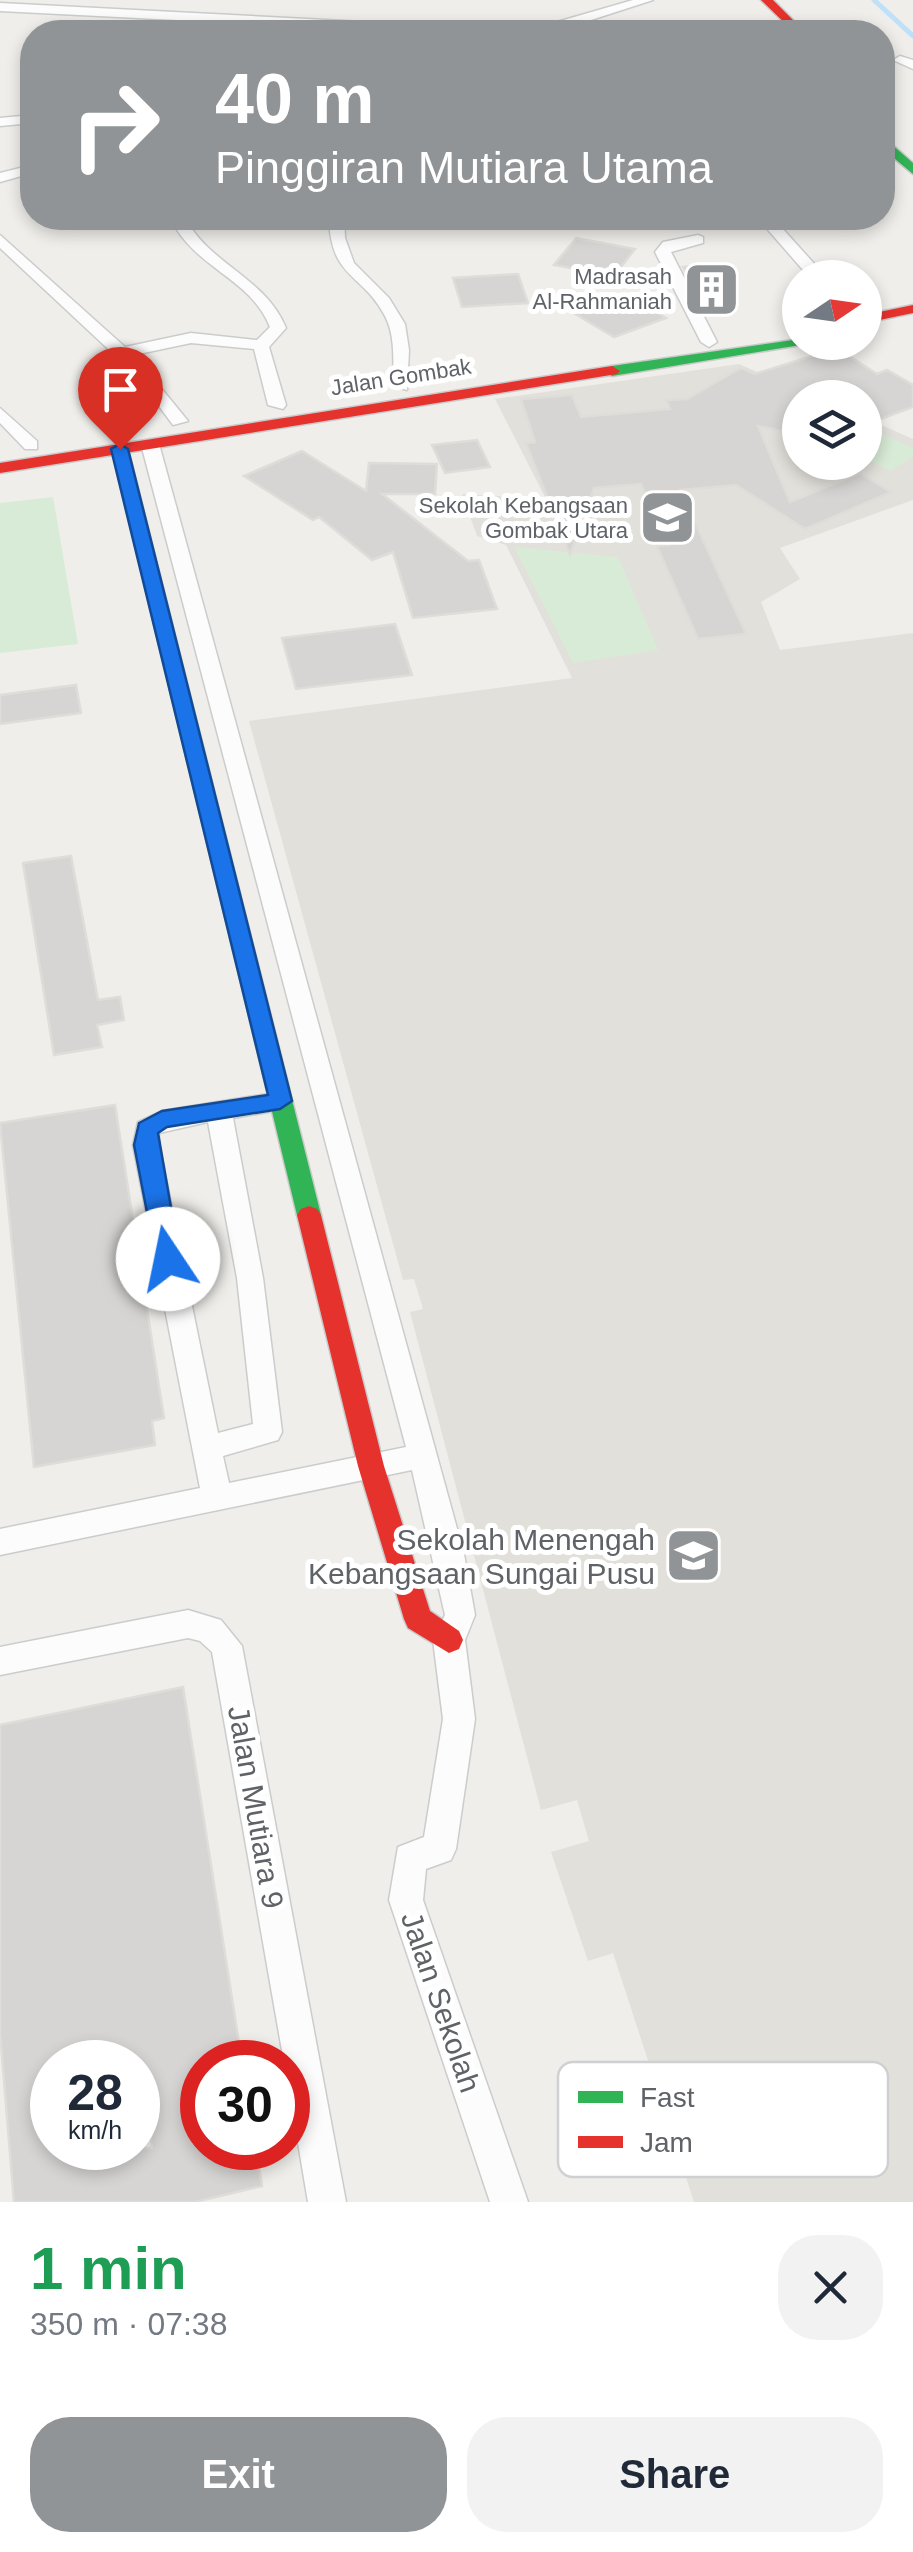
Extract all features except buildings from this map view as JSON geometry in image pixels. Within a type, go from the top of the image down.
[{"type":"main road","points":[[741,0],[776,20]]},
{"type":"main road","points":[[895,153],[913,170]]},
{"type":"main road","points":[[882,315],[913,309]]},
{"type":"main road","points":[[882,331],[913,326]]},
{"type":"main road","name":"Jalan Gombak","points":[[0,450],[782,331]]},
{"type":"main road","name":"Jalan Gombak","points":[[0,468],[461,393],[782,346]]},
{"type":"main road","points":[[120,449],[370,1466],[418,1619],[449,1640]]},
{"type":"street","points":[[579,20],[647,0]]},
{"type":"street","points":[[0,7],[262,13],[342,20]]},
{"type":"street","points":[[182,230],[200,255],[244,280],[273,308],[278,328],[261,346]]},
{"type":"street","points":[[337,230],[336,247],[343,262],[391,311],[400,331],[402,386]]},
{"type":"street","points":[[776,230],[802,260]]},
{"type":"street","points":[[0,240],[122,353],[179,420]]},
{"type":"street","points":[[698,240],[668,246],[664,252],[708,342]]},
{"type":"street","points":[[122,353],[164,340],[196,336],[231,338],[261,346]]},
{"type":"street","points":[[261,346],[277,405]]},
{"type":"street","points":[[0,412],[20,428],[31,445]]},
{"type":"street","points":[[150,444],[425,1456],[460,1615],[449,1640]]},
{"type":"street","points":[[241,942],[284,937]]},
{"type":"street","points":[[217,1498],[146,1145],[147,1129],[162,1120],[280,1101]]},
{"type":"street","points":[[205,1449],[268,1432],[250,1278],[219,1111]]},
{"type":"street","points":[[0,1542],[425,1456]]},
{"type":"street","name":"Jalan Mutiara 9","points":[[0,1661],[188,1624],[210,1630],[226,1646],[327,2202]]},
{"type":"street","name":"Jalan Sekolah","points":[[449,1640],[459,1719],[439,1848],[410,1858],[406,1900],[509,2202]]},
{"type":"shaded area","name":"Sekolah Menengah Kebangsaan Sungai Pusu","points":[[739,364],[782,382],[782,480],[882,480],[882,425],[913,439],[913,500],[780,548],[800,579],[761,602],[780,650],[913,633],[913,2202],[694,2202],[686,2177],[888,2177],[888,2062],[648,2062],[613,1953],[588,1961],[551,1852],[589,1841],[577,1800],[541,1810],[410,1312],[423,1309],[414,1279],[403,1280],[249,721],[572,678],[506,545],[477,536],[462,494],[546,499],[495,399]]},
{"type":"green space","points":[[882,434],[913,448],[913,457],[891,471],[882,467]]},
{"type":"green space","points":[[53,497],[78,644],[0,653],[0,503]]},
{"type":"green space","points":[[514,547],[618,557],[658,650],[573,663]]},
{"type":"waterway","points":[[874,0],[913,36]]},
{"type":"traffic: fast","points":[[895,153],[913,170]]},
{"type":"traffic: fast","points":[[612,371],[782,346]]},
{"type":"traffic: fast","points":[[120,449],[309,1215]]},
{"type":"traffic: jam","points":[[767,0],[788,20]]},
{"type":"traffic: jam","points":[[882,315],[913,309]]},
{"type":"traffic: jam","points":[[0,468],[612,371]]},
{"type":"traffic: jam","points":[[309,1215],[371,1466],[418,1619],[449,1640]]},
{"type":"place","name":"Madrasah Al-Rahmaniah","points":[[711,289]]},
{"type":"place","name":"Sekolah Kebangsaan Gombak Utara","points":[[667,518]]},
{"type":"place","name":"Sekolah Menengah Kebangsaan Sungai Pusu","points":[[694,1556]]},
{"type":"route","points":[[120,449],[280,1101],[162,1120],[147,1129],[146,1145],[168,1259]]}]
